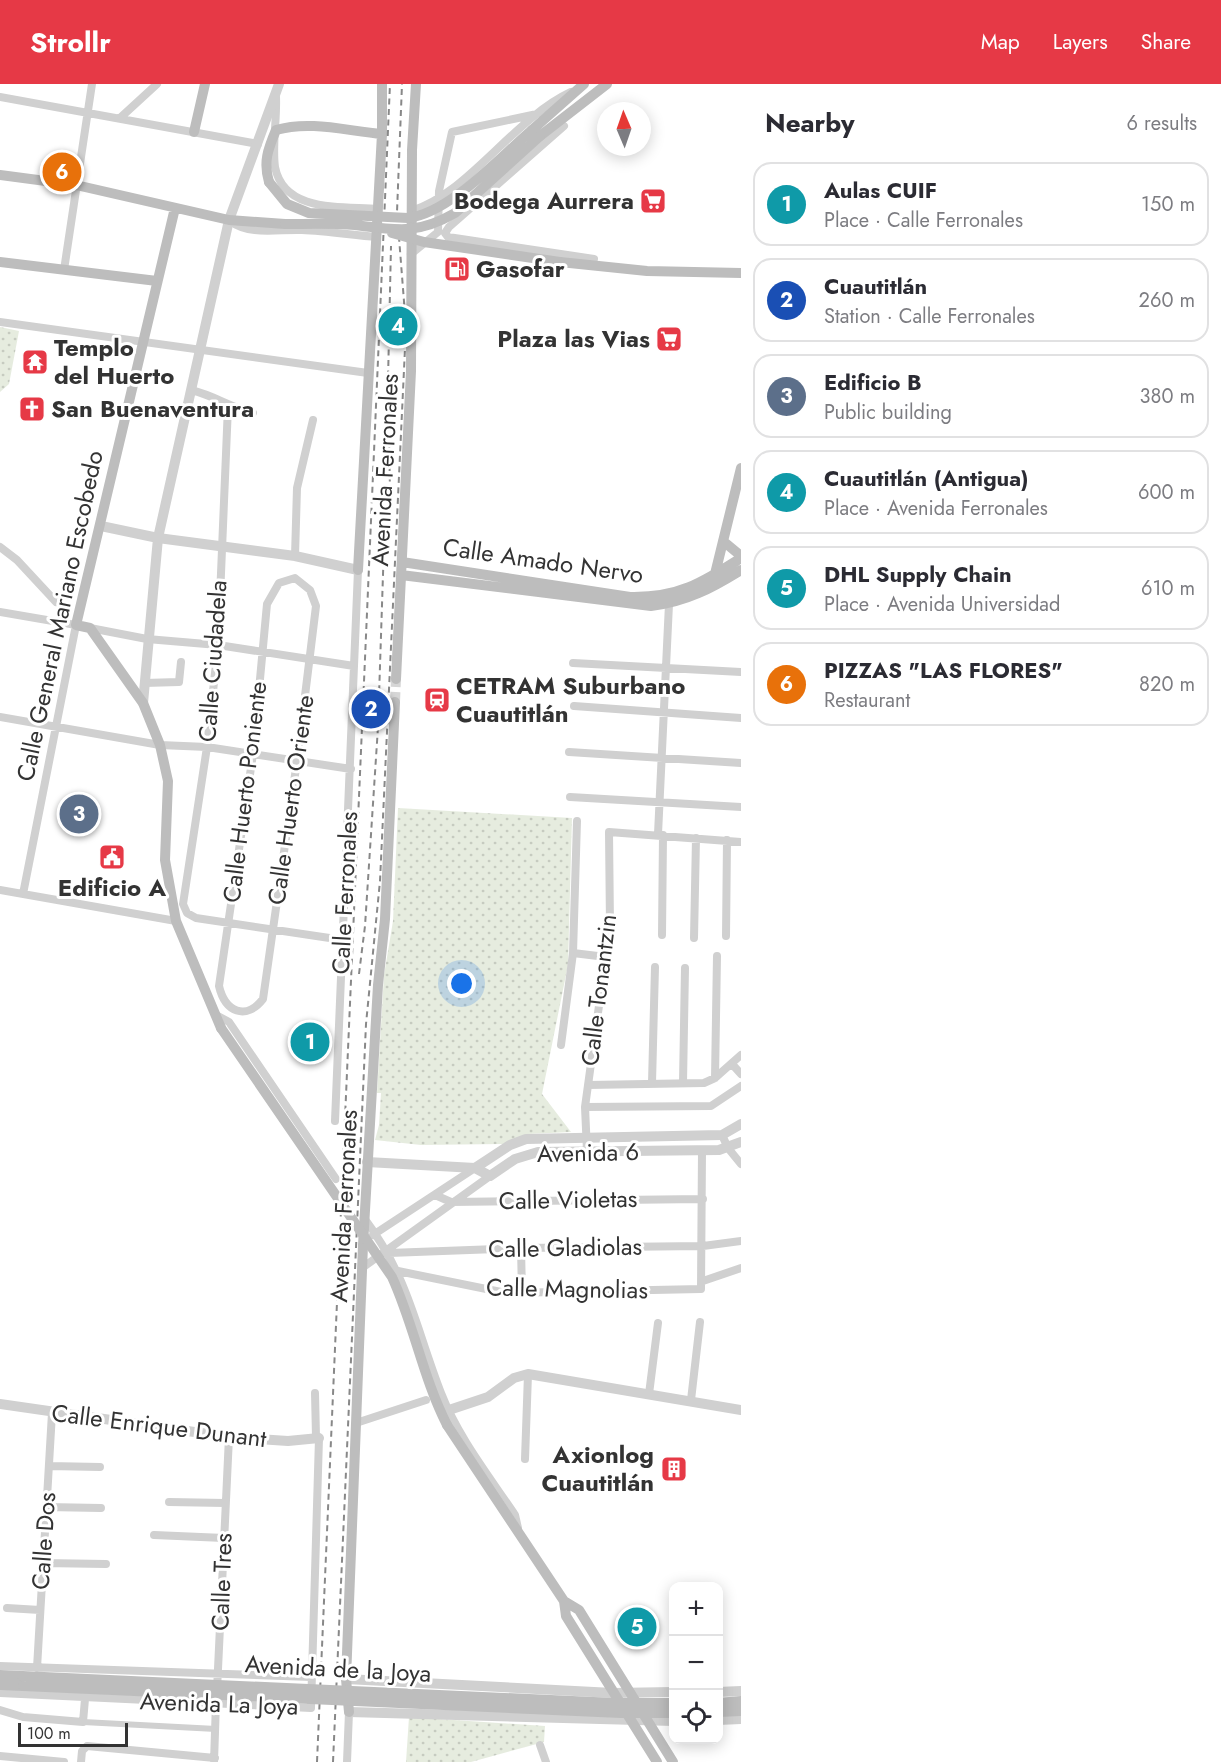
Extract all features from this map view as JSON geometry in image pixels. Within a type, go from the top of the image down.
[{"type":"main road","points":[[194,132],[205,84]]},
{"type":"main road","name":"Avenida Ferronales","points":[[358,570],[368,373],[380,234],[378,208],[382,84]]},
{"type":"main road","name":"Avenida Ferronales","points":[[396,679],[411,371],[411,211],[416,84]]},
{"type":"main road","points":[[382,134],[314,126],[289,126],[276,130],[266,154],[269,182],[287,204],[309,213],[408,218],[424,216],[442,207],[536,133],[607,84]]},
{"type":"main road","points":[[380,234],[421,228],[455,213],[579,87]]},
{"type":"main road","points":[[0,175],[76,184],[229,220],[355,225],[380,234],[424,242],[647,272],[741,273]]},
{"type":"main road","name":"Calle General Mariano Escobedo","points":[[76,625],[175,208]]},
{"type":"main road","points":[[0,262],[157,281]]},
{"type":"main road","points":[[712,588],[741,468]]},
{"type":"main road","points":[[723,541],[741,557]]},
{"type":"main road","name":"Calle Amado Nervo","points":[[592,596],[659,597],[693,587],[741,557]]},
{"type":"main road","name":"Calle Amado Nervo","points":[[402,562],[475,579]]},
{"type":"main road","name":"Calle Amado Nervo","points":[[402,574],[475,579],[592,596],[630,605],[669,604],[712,588],[741,570]]},
{"type":"main road","points":[[76,625],[90,628],[143,703],[160,745],[168,781],[165,860],[176,921],[221,1028],[360,1219],[401,1297],[428,1384],[447,1425],[564,1601],[566,1616],[657,1762]]},
{"type":"main road","name":"Avenida Ferronales","points":[[349,1712],[346,1679],[363,1245],[360,1219],[367,1162],[378,985],[385,919],[395,702]]},
{"type":"main road","points":[[564,1601],[579,1610],[673,1762]]},
{"type":"main road","name":"Avenida de la Joya","points":[[0,1675],[615,1703],[669,1703]]},
{"type":"main road","name":"Avenida de la Joya","points":[[0,1685],[609,1713],[669,1713]]},
{"type":"main road","points":[[723,1703],[741,1701]]},
{"type":"main road","points":[[723,1712],[741,1711]]},
{"type":"street","points":[[64,270],[92,84]]},
{"type":"street","points":[[120,118],[157,84]]},
{"type":"street","points":[[411,211],[438,200],[537,114],[556,99],[579,87]]},
{"type":"street","points":[[277,89],[275,166],[283,187],[292,195],[316,204],[378,208]]},
{"type":"street","points":[[143,703],[147,639],[158,538],[229,220],[277,89]]},
{"type":"street","points":[[0,97],[258,144]]},
{"type":"street","points":[[411,254],[438,232],[438,200],[448,139],[452,132],[537,114]]},
{"type":"street","points":[[564,126],[445,233],[448,237],[594,259]]},
{"type":"street","points":[[229,220],[237,226],[253,230],[380,234]]},
{"type":"street","points":[[0,322],[368,373]]},
{"type":"street","points":[[191,390],[220,398],[228,406],[253,413]]},
{"type":"street","name":"Calle Ciudadela","points":[[228,406],[220,547],[218,645],[207,747],[183,904],[187,913],[196,918],[228,923]]},
{"type":"street","points":[[295,556],[297,488],[313,420]]},
{"type":"street","points":[[100,526],[158,538],[295,556],[358,570]]},
{"type":"street","points":[[0,547],[17,560],[56,602]]},
{"type":"street","name":"Avenida Ferronales","points":[[354,666],[358,570]]},
{"type":"street","name":"Calle Huerto Poniente","points":[[238,1012],[227,1007],[219,986],[253,754],[267,604],[279,583],[296,578]]},
{"type":"street","name":"Calle Huerto Oriente","points":[[238,1012],[250,1011],[263,999],[297,761],[316,606],[310,590],[296,578]]},
{"type":"street","points":[[662,936],[659,802],[669,604]]},
{"type":"street","points":[[0,612],[76,625]]},
{"type":"street","name":"Calle General Mariano Escobedo","points":[[23,894],[76,625]]},
{"type":"street","points":[[90,628],[147,639],[218,645],[354,666]]},
{"type":"street","points":[[144,683],[179,682],[181,662]]},
{"type":"street","points":[[573,663],[741,672]]},
{"type":"street","name":"Calle Ferronales","points":[[335,1121],[354,666]]},
{"type":"street","points":[[574,706],[741,718]]},
{"type":"street","points":[[0,717],[160,745],[207,747],[351,769]]},
{"type":"street","points":[[569,752],[741,763]]},
{"type":"street","points":[[570,797],[741,807]]},
{"type":"street","points":[[561,1045],[573,953],[577,820]]},
{"type":"street","name":"Calle Tonantzin","points":[[586,1151],[585,1107],[610,926],[607,837],[611,830],[661,835]]},
{"type":"street","points":[[661,835],[741,842]]},
{"type":"street","points":[[694,938],[696,838]]},
{"type":"street","points":[[726,936],[727,840]]},
{"type":"street","points":[[0,890],[176,921]]},
{"type":"street","points":[[228,923],[343,940]]},
{"type":"street","points":[[573,953],[606,957]]},
{"type":"street","points":[[715,1078],[717,956]]},
{"type":"street","points":[[652,1083],[655,967]]},
{"type":"street","points":[[683,1083],[685,968]]},
{"type":"street","points":[[216,1015],[229,1022],[336,1179]]},
{"type":"street","points":[[588,1085],[704,1083],[715,1078],[741,1055]]},
{"type":"street","points":[[732,1064],[741,1074]]},
{"type":"street","points":[[585,1107],[711,1106],[741,1086]]},
{"type":"street","name":"Avenida 6","points":[[363,1245],[376,1233],[518,1141],[586,1136],[722,1135],[741,1124]]},
{"type":"street","points":[[722,1135],[728,1148],[741,1164]]},
{"type":"street","name":"Avenida 6","points":[[362,1268],[388,1251],[451,1202],[526,1154],[586,1151],[702,1151],[728,1148],[741,1142]]},
{"type":"street","points":[[702,1151],[702,1285]]},
{"type":"street","points":[[367,1162],[475,1168],[490,1176]]},
{"type":"street","name":"Calle Violetas","points":[[435,1195],[451,1202],[703,1199]]},
{"type":"street","points":[[360,1219],[376,1233],[388,1251],[398,1271],[449,1410],[457,1427],[514,1515],[519,1531]]},
{"type":"street","name":"Calle Gladiolas","points":[[388,1251],[703,1246],[741,1241]]},
{"type":"street","points":[[521,1248],[522,1293]]},
{"type":"street","name":"Calle Magnolias","points":[[398,1271],[489,1291],[522,1293],[702,1285],[741,1268]]},
{"type":"street","points":[[691,1401],[700,1322]]},
{"type":"street","points":[[648,1394],[658,1323]]},
{"type":"street","points":[[449,1410],[488,1398],[514,1378],[528,1374],[741,1410]]},
{"type":"street","points":[[525,1459],[528,1374]]},
{"type":"street","points":[[312,1677],[317,1438],[315,1393]]},
{"type":"street","points":[[356,1423],[426,1400]]},
{"type":"street","name":"Calle Enrique Dunant","points":[[0,1404],[229,1437],[288,1440],[317,1438]]},
{"type":"street","name":"Calle Dos","points":[[36,1668],[51,1413]]},
{"type":"street","name":"Calle Tres","points":[[215,1760],[229,1437]]},
{"type":"street","points":[[49,1466],[100,1467]]},
{"type":"street","points":[[169,1502],[225,1503]]},
{"type":"street","points":[[46,1507],[101,1508]]},
{"type":"street","points":[[154,1535],[224,1538]]},
{"type":"street","points":[[43,1563],[106,1564]]},
{"type":"street","points":[[7,1608],[40,1610]]},
{"type":"street","name":"Avenida La Joya","points":[[0,1666],[312,1677],[311,1708],[0,1694]]},
{"type":"street","points":[[346,1679],[613,1694],[669,1692]]},
{"type":"street","points":[[723,1692],[741,1691]]},
{"type":"street","points":[[83,1722],[85,1699]]},
{"type":"street","points":[[0,1710],[22,1717],[216,1729]]},
{"type":"street","points":[[347,1762],[349,1712],[669,1722]]},
{"type":"street","points":[[723,1720],[741,1719]]},
{"type":"street","points":[[540,1745],[546,1762]]},
{"type":"street","points":[[81,1762],[84,1748],[215,1760]]},
{"type":"street","points":[[0,1756],[30,1761],[64,1762]]},
{"type":"shaded area","points":[[0,327],[19,331],[9,384],[0,392]]},
{"type":"shaded area","points":[[398,808],[572,818],[568,965],[542,1094],[571,1132],[528,1134],[503,1144],[421,1145],[375,1140],[379,1125],[381,1093],[377,1093],[384,975],[393,921]]},
{"type":"shaded area","points":[[409,1717],[545,1726],[544,1742],[471,1762],[406,1762]]},
{"type":"tunnel","points":[[395,702],[396,679]]},
{"type":"railway","points":[[317,1762],[390,84]]},
{"type":"railway","points":[[333,1762],[366,1024],[380,881],[406,327],[397,212],[402,84]]},
{"type":"railway","points":[[390,492],[388,380],[391,246]]},
{"type":"railway","points":[[359,974],[365,926],[378,727],[386,483]]},
{"type":"place","name":"PIZZAS \"LAS FLORES\"","points":[[62,172]]},
{"type":"place","name":"Bodega Aurrera","points":[[653,201]]},
{"type":"place","name":"Gasofar","points":[[457,269]]},
{"type":"place","name":"Cuautitlán (Antigua)","points":[[398,326]]},
{"type":"place","name":"Plaza las Vias","points":[[669,339]]},
{"type":"place","name":"Templo del Huerto","points":[[35,362]]},
{"type":"place","name":"San Buenaventura","points":[[32,409]]},
{"type":"place","name":"CETRAM Suburbano Cuautitlán","points":[[437,700]]},
{"type":"place","name":"Cuautitlán","points":[[371,709]]},
{"type":"place","name":"Edificio B","points":[[79,814]]},
{"type":"place","name":"Edificio A","points":[[112,857]]},
{"type":"place","name":"Aulas CUIF","points":[[310,1042]]},
{"type":"place","name":"Axionlog Cuautitlán","points":[[674,1469]]},
{"type":"place","name":"DHL Supply Chain","points":[[637,1627]]}]
